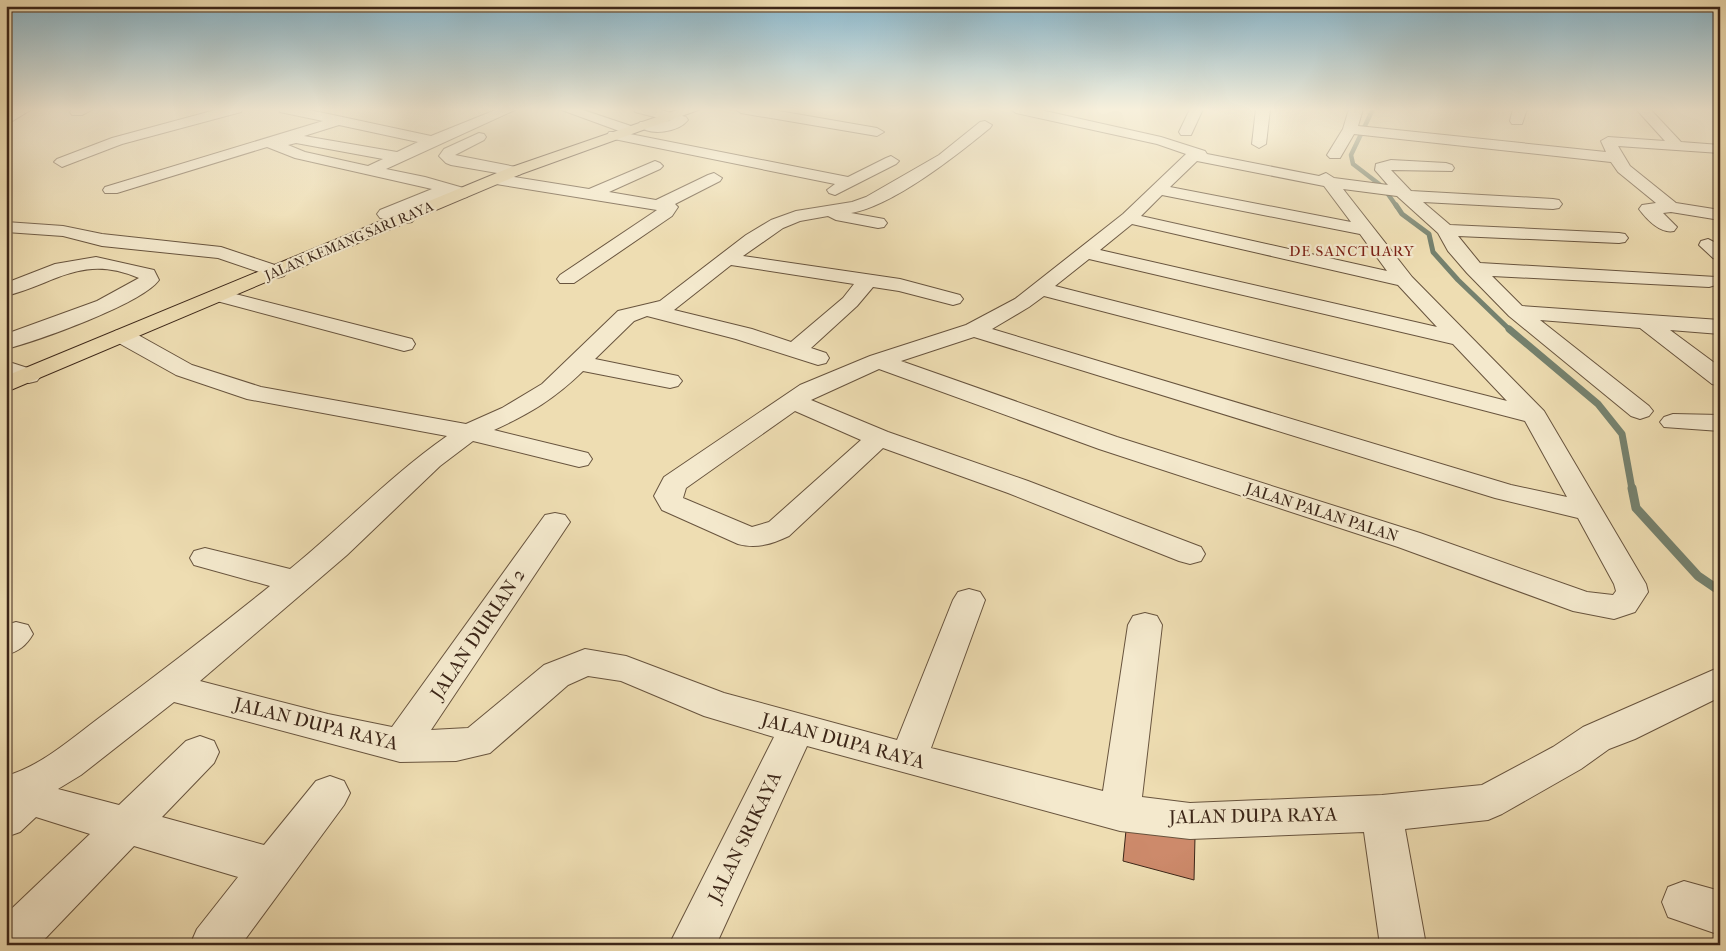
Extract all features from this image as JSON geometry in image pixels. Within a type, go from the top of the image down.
[{"type":"main road","name":"JALAN KEMANG SARI RAYA","points":[[6,384],[406,218],[453,192],[496,179],[560,153]]},
{"type":"street","points":[[62,162],[84,153]]},
{"type":"street","points":[[111,190],[231,153]]},
{"type":"street","points":[[296,153],[425,182],[453,192]]},
{"type":"street","points":[[300,155],[305,153]]},
{"type":"street","points":[[378,153],[398,157]]},
{"type":"street","points":[[370,171],[406,153]]},
{"type":"street","points":[[449,153],[447,156],[452,160],[515,171]]},
{"type":"street","points":[[741,153],[850,182]]},
{"type":"street","points":[[824,203],[855,207],[872,201],[950,153]]},
{"type":"street","points":[[1189,153],[1398,192],[1553,204]]},
{"type":"street","points":[[1615,153],[1624,169],[1671,208]]},
{"type":"street","points":[[879,438],[779,529],[763,536],[749,537],[672,504],[668,496],[674,483],[809,390],[878,361],[974,330],[1042,289],[1129,218],[1193,155]]},
{"type":"street","points":[[23,799],[297,582],[430,460],[470,432],[511,413],[552,389],[580,363],[618,322],[636,312],[667,306],[752,239],[777,224],[824,203],[850,182],[891,161]]},
{"type":"street","points":[[1446,168],[1384,165],[1383,170],[1398,192],[1445,230],[1455,247],[1474,269],[1516,312],[1640,411]]},
{"type":"street","points":[[589,195],[655,166]]},
{"type":"street","points":[[659,205],[714,178]]},
{"type":"street","points":[[496,179],[669,207],[670,209],[567,279]]},
{"type":"street","name":"JALAN PALAN PALAN","points":[[878,361],[1108,443],[1409,540],[1574,600],[1600,606],[1614,607],[1624,604],[1630,598],[1632,592],[1630,584],[1535,416],[1405,281],[1365,230],[1342,183]]},
{"type":"street","points":[[1159,190],[1365,230]]},
{"type":"street","points":[[406,218],[380,212],[453,192]]},
{"type":"street","points":[[824,203],[878,223]]},
{"type":"street","points":[[1668,227],[1648,209],[1671,208],[1720,215]]},
{"type":"street","points":[[1129,218],[1405,281]]},
{"type":"street","points":[[6,227],[64,231],[102,240],[221,253],[277,272]]},
{"type":"street","points":[[1445,230],[1619,238]]},
{"type":"street","points":[[6,274],[44,263],[102,240]]},
{"type":"street","points":[[1088,253],[1462,339]]},
{"type":"street","points":[[727,259],[900,285],[953,299]]},
{"type":"street","points":[[6,290],[71,266],[85,263],[98,263],[146,274],[149,280],[136,290],[16,331],[6,342]]},
{"type":"street","points":[[1474,269],[1709,281]]},
{"type":"street","points":[[795,350],[850,302],[868,280]]},
{"type":"street","points":[[1042,289],[1535,416]]},
{"type":"street","points":[[220,296],[404,344]]},
{"type":"street","points":[[647,310],[744,334],[818,358]]},
{"type":"street","points":[[1516,312],[1720,327]]},
{"type":"street","points":[[1645,321],[1720,379]]},
{"type":"street","points":[[974,330],[1505,492],[1591,512]]},
{"type":"street","points":[[123,336],[184,370],[256,394],[470,432],[579,459]]},
{"type":"street","points":[[580,363],[670,382]]},
{"type":"street","points":[[6,368],[29,376]]},
{"type":"street","points":[[792,402],[879,438],[1018,487],[1190,554]]},
{"type":"street","points":[[1673,422],[1720,423]]},
{"type":"street","name":"JALAN DURIAN 2","points":[[400,746],[555,522]]},
{"type":"street","points":[[205,558],[297,582]]},
{"type":"street","points":[[908,759],[969,600]]},
{"type":"street","points":[[1120,813],[1145,626]]},
{"type":"street","name":"JALAN DUPA RAYA","points":[[167,686],[334,731],[400,746],[463,745],[477,742],[556,675],[585,662],[626,669],[717,706],[908,759],[1120,813],[1190,821],[1382,813],[1488,802],[1567,758],[1596,738],[1622,728],[1720,680]]},
{"type":"street","name":"JALAN SRIKAYA","points":[[692,945],[796,728]]},
{"type":"street","points":[[7,945],[200,752]]},
{"type":"street","points":[[213,945],[330,794]]},
{"type":"street","points":[[23,799],[126,825],[272,867]]},
{"type":"street","points":[[1382,813],[1403,945]]},
{"type":"building","points":[[1127,820],[1195,837],[1194,880],[1123,861]]},
{"type":"waterway","points":[[1352,153],[1353,164],[1383,187],[1397,207]]},
{"type":"waterway","points":[[1396,205],[1402,214],[1429,234],[1433,252],[1458,280],[1511,331]]},
{"type":"waterway","points":[[1509,329],[1598,404],[1622,434],[1632,489]]},
{"type":"waterway","points":[[1632,488],[1636,508],[1698,576],[1720,591]]},
{"type":"district","name":"DE SANCTUARY","points":[[1352,251]]}]
